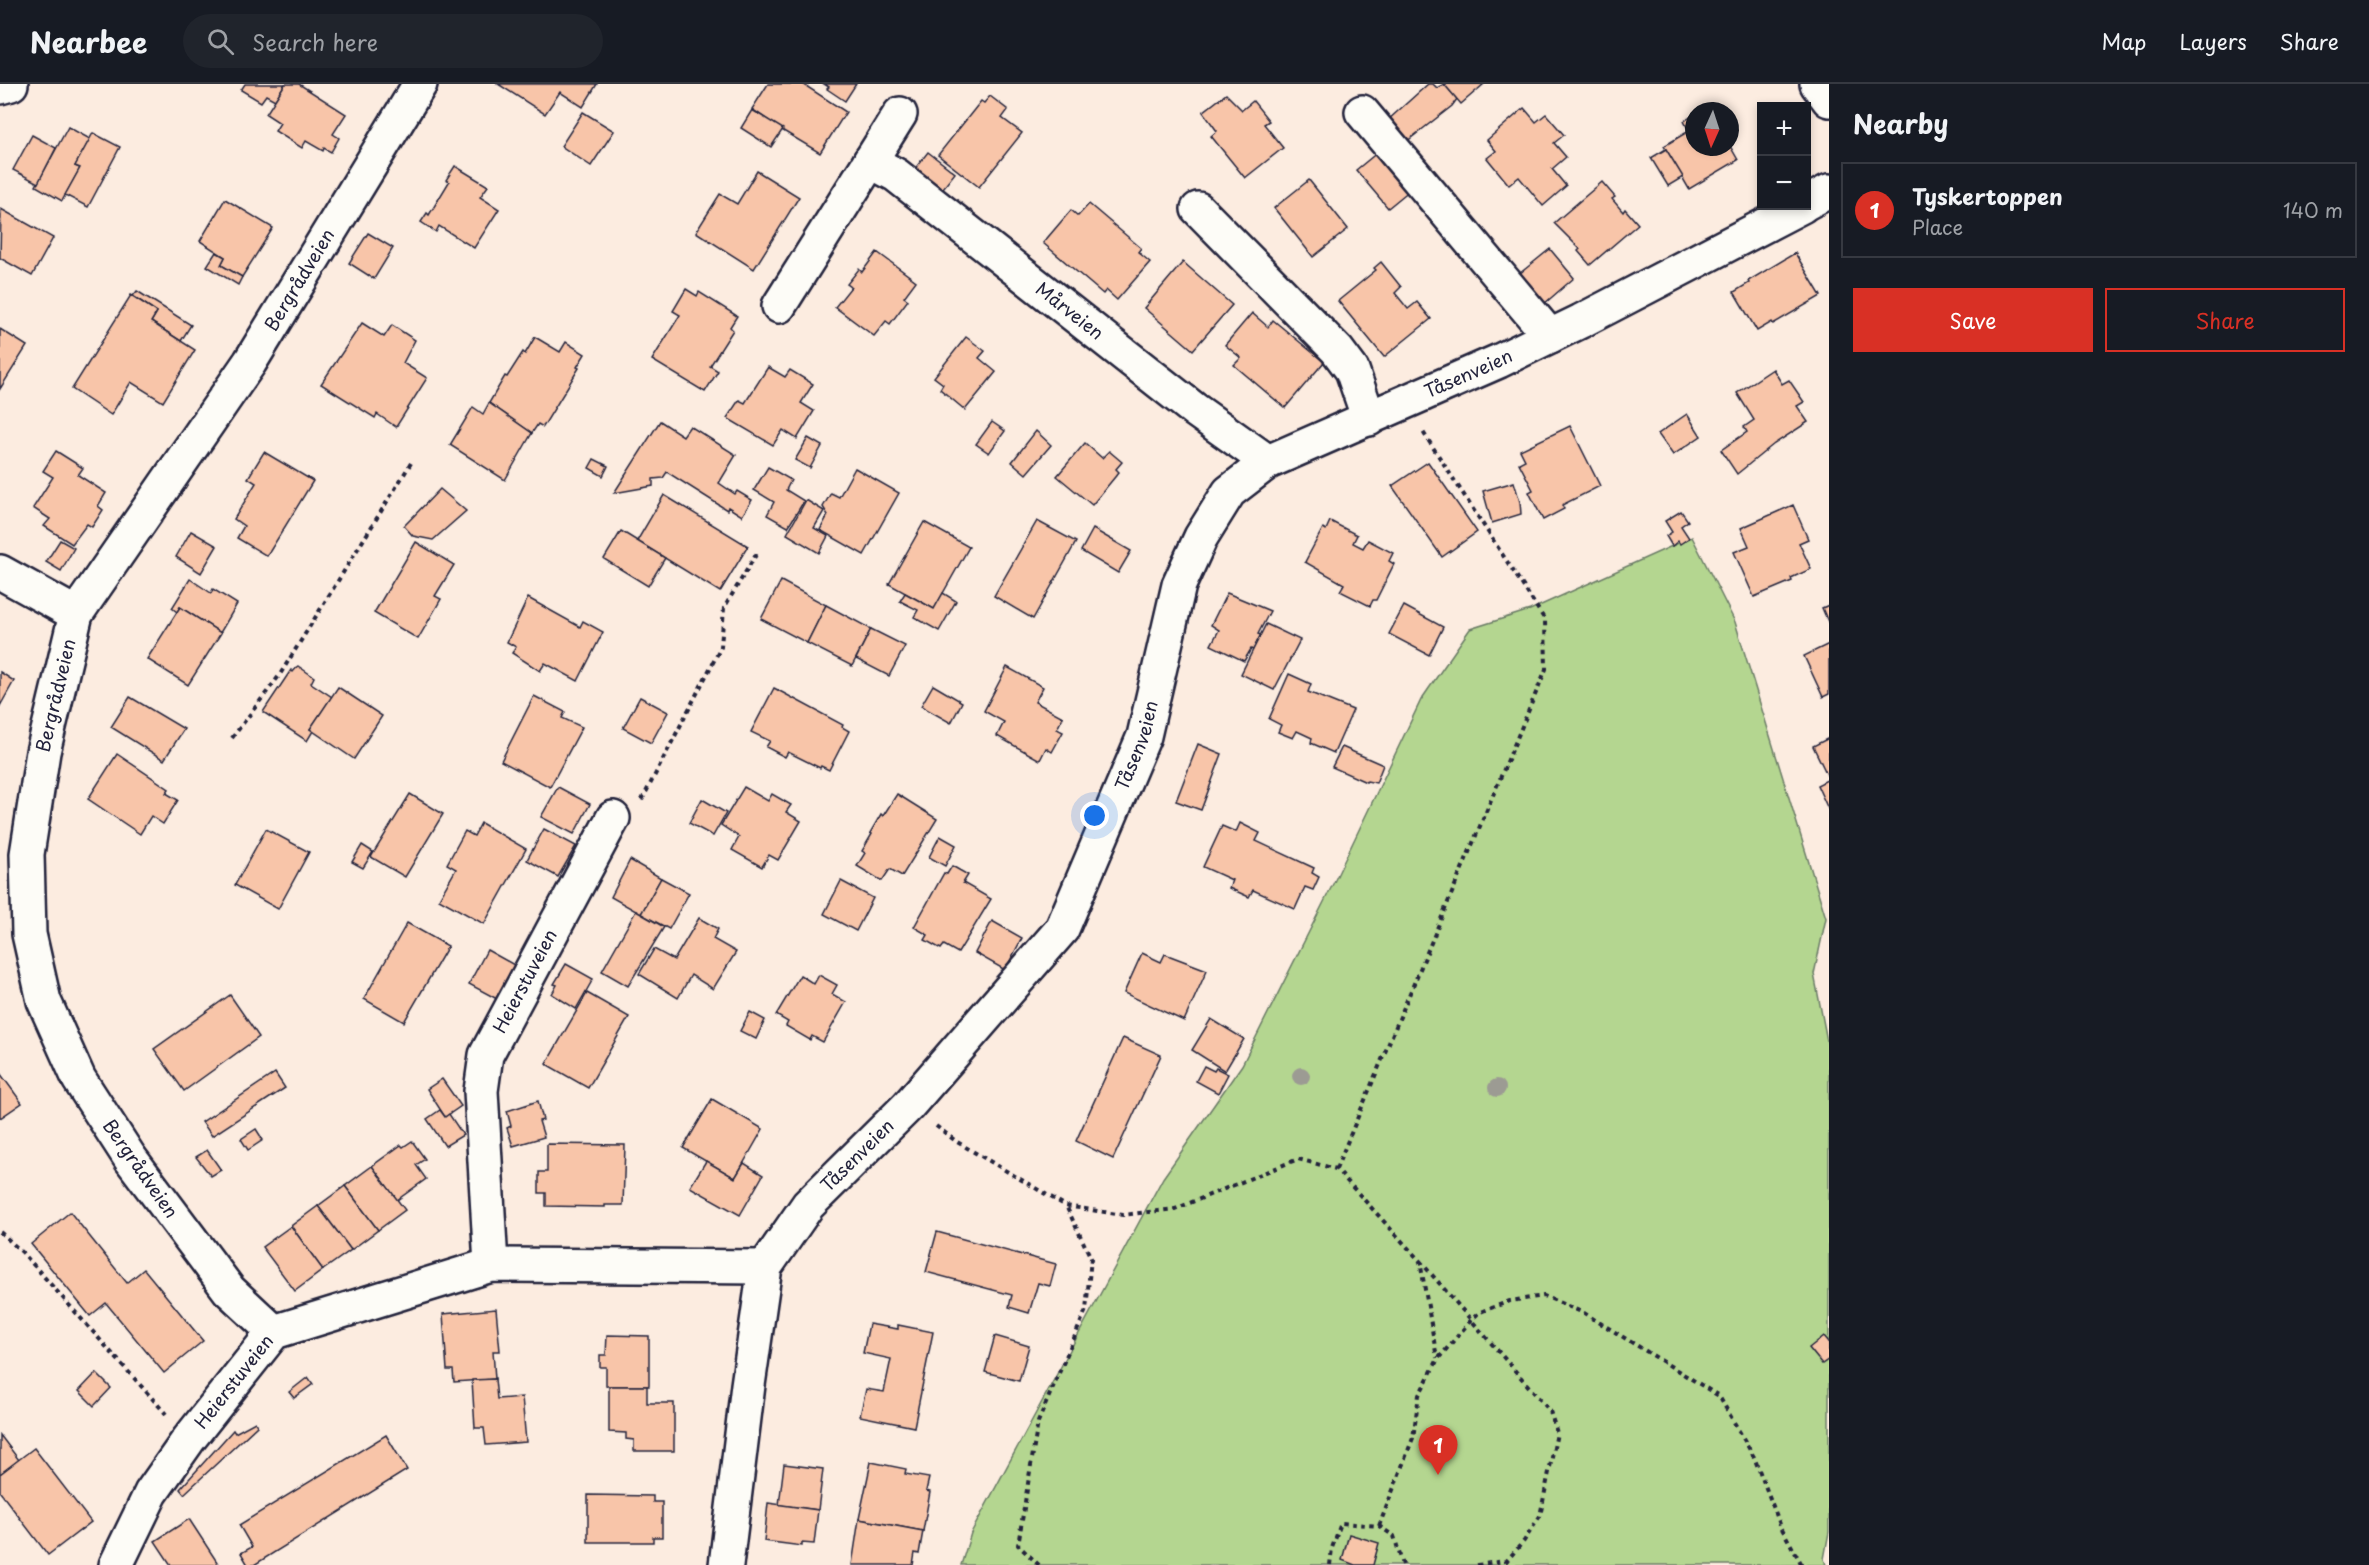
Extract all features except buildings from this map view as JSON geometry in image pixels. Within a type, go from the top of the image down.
[{"type":"street","points":[[0,87],[11,84]]},
{"type":"street","name":"Bergrådveien","points":[[274,1332],[229,1290],[130,1158],[79,1079],[44,1001],[29,934],[27,854],[43,752],[76,614],[250,362],[420,84]]},
{"type":"street","points":[[1817,84],[1829,100]]},
{"type":"street","points":[[1362,112],[1550,336]]},
{"type":"street","points":[[779,306],[900,114]]},
{"type":"street","name":"Mårveien","points":[[870,160],[896,175],[1195,410],[1268,462]]},
{"type":"street","points":[[1811,200],[1829,191]]},
{"type":"street","points":[[1198,209],[1336,350],[1352,370],[1369,419]]},
{"type":"street","name":"Tåsenveien","points":[[726,1565],[765,1267],[808,1205],[908,1106],[1062,929],[1144,736],[1179,585],[1201,537],[1229,492],[1268,462],[1405,404],[1550,336],[1794,210]]},
{"type":"street","points":[[0,572],[76,614]]},
{"type":"street","name":"Heierstuveien","points":[[491,1265],[482,1091],[486,1055],[613,818]]},
{"type":"street","name":"Heierstuveien","points":[[116,1565],[151,1493],[189,1439],[274,1332],[491,1265],[765,1267]]},
{"type":"path","points":[[1336,1168],[1546,669],[1545,620],[1405,404]]},
{"type":"path","points":[[232,738],[279,676],[411,463]]},
{"type":"path","points":[[613,818],[640,803],[721,647],[724,608],[757,553]]},
{"type":"path","points":[[908,1106],[957,1142],[1066,1206],[1123,1215],[1175,1209],[1299,1160],[1336,1168],[1472,1319],[1550,1411],[1557,1433],[1540,1516],[1524,1541],[1504,1563],[1477,1565]]},
{"type":"path","points":[[1039,1565],[1018,1545],[1038,1422],[1086,1310],[1091,1258],[1066,1206]]},
{"type":"path","points":[[0,1232],[22,1252],[189,1439]]},
{"type":"path","points":[[1420,1261],[1437,1359]]},
{"type":"path","points":[[1378,1526],[1413,1438],[1419,1395],[1437,1359],[1480,1312],[1510,1300],[1544,1296],[1584,1313],[1719,1396],[1754,1457],[1781,1527],[1802,1565]]},
{"type":"path","points":[[1330,1565],[1332,1548],[1341,1523],[1378,1526],[1394,1536],[1403,1565]]},
{"type":"green space","points":[[1692,537],[1735,622],[1826,918],[1814,974],[1829,1051],[1829,1532],[1824,1559],[1826,1565],[961,1565],[971,1533],[1163,1178],[1242,1065],[1335,880],[1421,700],[1470,629],[1530,610]]},
{"type":"place","name":"Tyskertoppen","points":[[1438,1475]]}]
